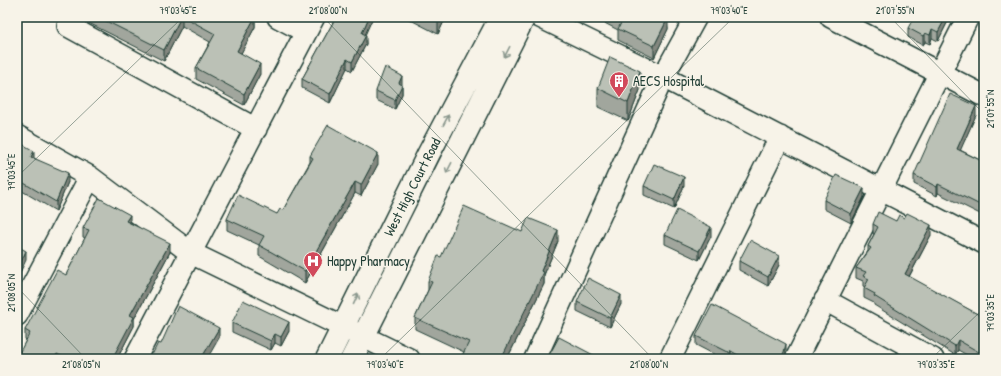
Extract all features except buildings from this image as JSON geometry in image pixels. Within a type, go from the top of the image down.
[{"type":"main road","name":"West High Court Road","points":[[327,359],[429,153],[501,17]]},
{"type":"main road","name":"West High Court Road","points":[[352,359],[524,17]]},
{"type":"street","points":[[136,359],[310,24],[278,17]]},
{"type":"street","points":[[540,17],[663,76],[984,243]]},
{"type":"street","points":[[535,359],[663,76],[696,17]]},
{"type":"street","points":[[831,17],[984,96]]},
{"type":"street","points":[[796,359],[968,17]]},
{"type":"street","points":[[68,26],[256,129]]},
{"type":"street","points":[[17,136],[90,178],[191,253],[342,328],[409,359]]},
{"type":"street","points":[[670,359],[780,137]]},
{"type":"street","points":[[17,315],[90,178]]},
{"type":"street","points":[[825,300],[933,359]]},
{"type":"shaded area","points":[[366,342],[400,359],[357,359]]},
{"type":"place","name":"AECS Hospital","points":[[619,98]]},
{"type":"place","name":"Happy Pharmacy","points":[[313,278]]}]
